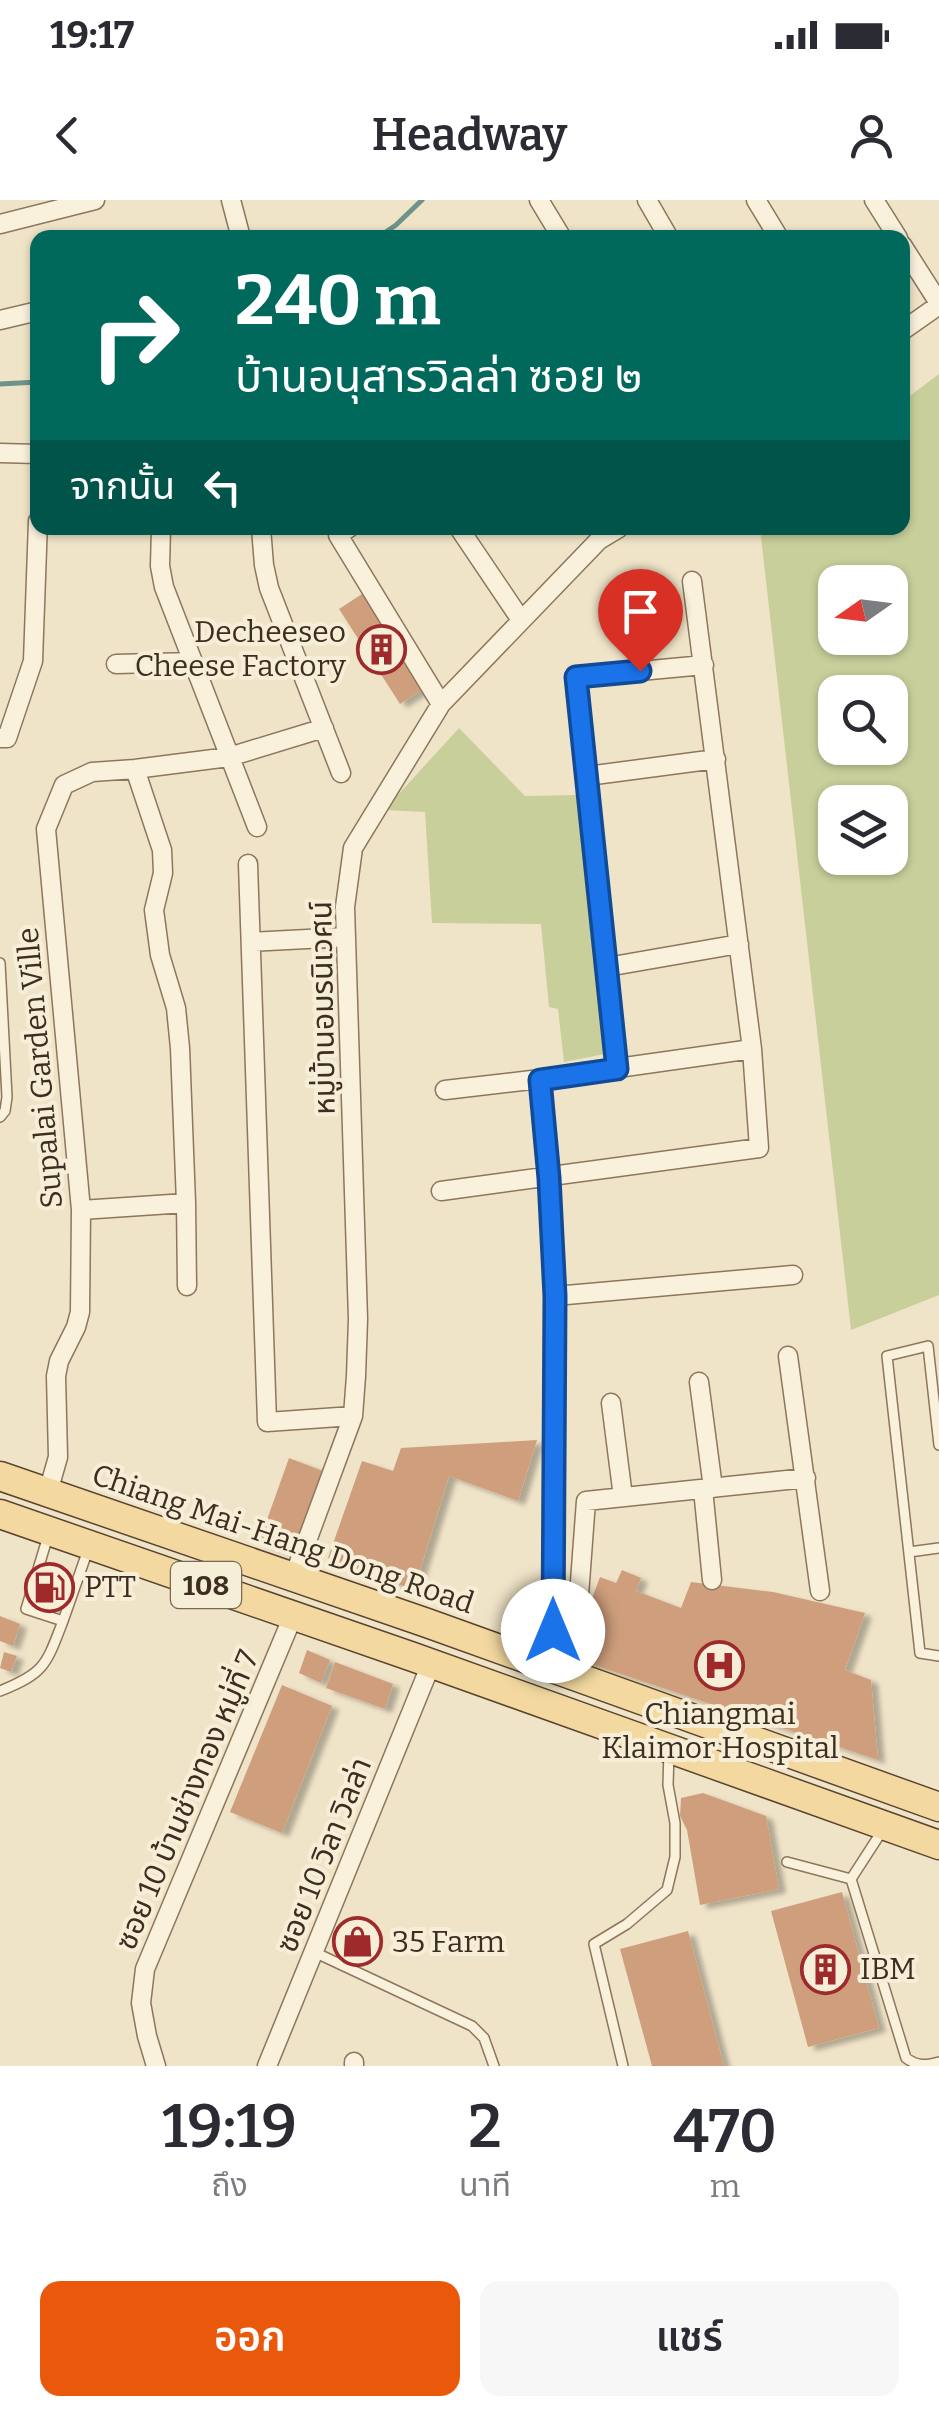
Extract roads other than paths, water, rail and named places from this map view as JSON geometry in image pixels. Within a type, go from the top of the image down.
[{"type":"main road","name":"Chiang Mai-Hang Dong Road","points":[[0,1476],[427,1623],[939,1808]]},
{"type":"main road","name":"108","points":[[0,1514],[939,1845]]},
{"type":"main road","points":[[422,1661],[427,1623]]},
{"type":"street","points":[[0,224],[94,200]]},
{"type":"street","points":[[230,200],[239,230]]},
{"type":"street","points":[[539,200],[557,230]]},
{"type":"street","points":[[647,200],[664,230]]},
{"type":"street","points":[[756,200],[775,230]]},
{"type":"street","points":[[874,200],[893,230]]},
{"type":"street","points":[[910,258],[939,304],[910,325]]},
{"type":"street","points":[[0,320],[30,313]]},
{"type":"street","points":[[0,453],[30,454]]},
{"type":"street","points":[[4,738],[33,661],[38,535]]},
{"type":"street","points":[[161,535],[164,587],[257,828]]},
{"type":"street","points":[[261,535],[269,588],[342,773]]},
{"type":"street","points":[[345,535],[441,704]]},
{"type":"street","points":[[464,535],[521,620]]},
{"type":"street","name":"หมู่บ้านอมรนิเวศน์","points":[[294,1576],[353,1416],[358,1319],[345,907],[354,848],[441,704],[594,535]]},
{"type":"street","points":[[441,1191],[760,1148],[752,1049],[692,581]]},
{"type":"street","points":[[116,664],[192,662]]},
{"type":"street","points":[[617,1069],[576,677],[704,665]]},
{"type":"street","name":"Supalai Garden Ville","points":[[48,1492],[58,1457],[56,1376],[80,1312],[81,1210],[46,829],[64,785],[92,772],[229,757],[324,728]]},
{"type":"street","points":[[587,776],[716,759]]},
{"type":"street","points":[[135,769],[162,850],[163,873],[154,910],[160,956],[176,1008],[186,1286]]},
{"type":"street","points":[[248,864],[267,1422],[353,1416]]},
{"type":"street","points":[[251,942],[346,937]]},
{"type":"street","points":[[606,967],[739,944]]},
{"type":"street","points":[[444,1090],[752,1049]]},
{"type":"street","points":[[540,1080],[555,1296],[563,1672]]},
{"type":"street","points":[[81,1210],[186,1203]]},
{"type":"street","points":[[555,1296],[793,1275]]},
{"type":"street","points":[[788,1356],[820,1591]]},
{"type":"street","points":[[699,1382],[712,1580]]},
{"type":"street","points":[[611,1403],[623,1498]]},
{"type":"street","points":[[563,1672],[586,1501],[806,1478]]},
{"type":"street","name":"ซอย 10 บ้านช่างทอง หมู่ที่ 7","points":[[156,2066],[141,2003],[145,1970],[294,1616]]},
{"type":"street","name":"ซอย 10 วิลา วิลล่า","points":[[267,2066],[314,1952],[422,1661]]},
{"type":"lane","points":[[0,963],[7,1097],[0,1117]]},
{"type":"lane","points":[[939,1445],[928,1346],[888,1356],[920,1653],[939,1656]]},
{"type":"lane","points":[[50,1531],[26,1609],[64,1621]]},
{"type":"lane","points":[[0,1691],[28,1680],[48,1660],[90,1545]]},
{"type":"lane","points":[[909,1552],[939,1548]]},
{"type":"lane","points":[[623,2066],[594,1944],[627,1924],[667,1890],[675,1856],[675,1823],[668,1785],[669,1748]]},
{"type":"lane","points":[[885,1826],[851,1879],[906,2058],[914,2065],[939,2062]]},
{"type":"lane","points":[[787,1862],[851,1879]]},
{"type":"lane","points":[[314,1952],[472,2026],[484,2038],[494,2066]]},
{"type":"waterway","points":[[389,230],[422,200]]},
{"type":"waterway","points":[[0,384],[30,382]]},
{"type":"place","name":"Decheeseo Cheese Factory","points":[[381,649]]},
{"type":"place","name":"PTT","points":[[49,1587]]},
{"type":"place","name":"Chiangmai Klaimor Hospital","points":[[720,1665]]},
{"type":"place","name":"35 Farm","points":[[357,1942]]},
{"type":"place","name":"IBM","points":[[825,1969]]}]
